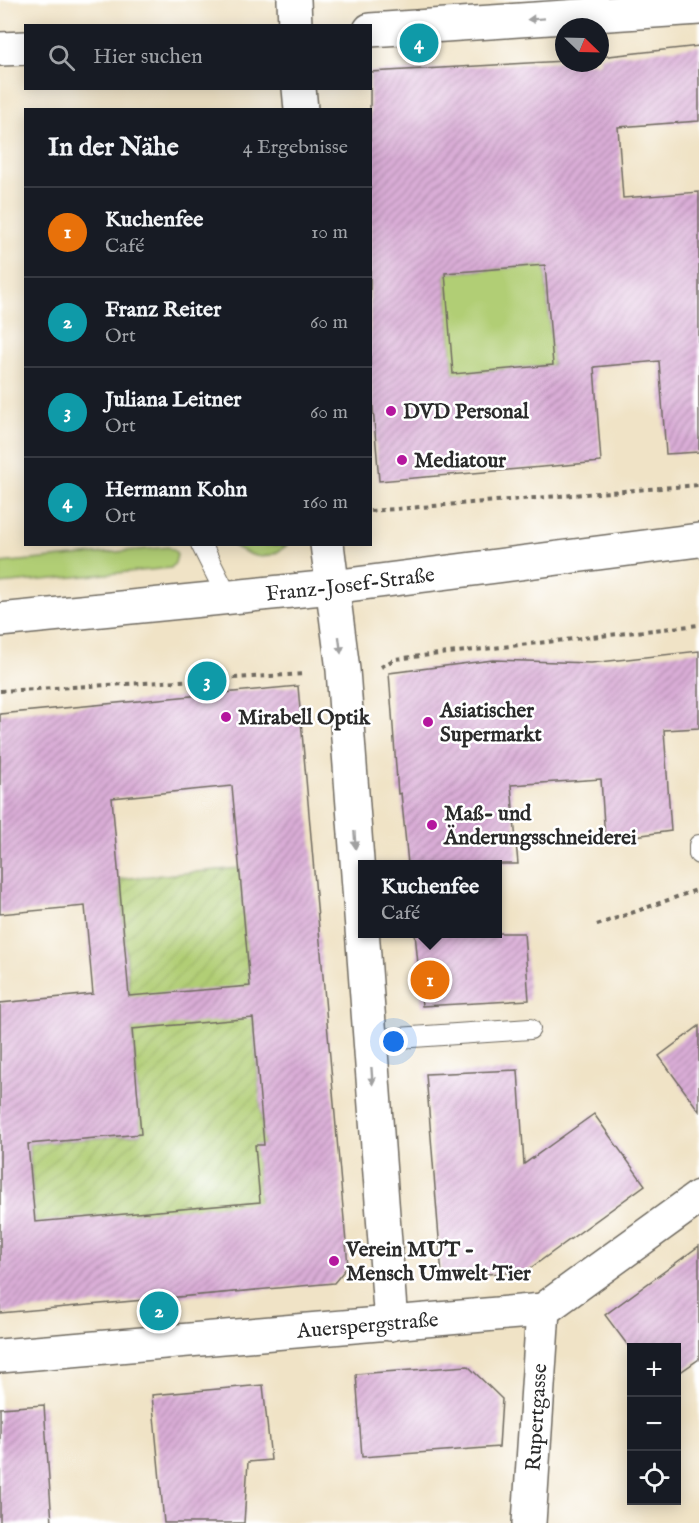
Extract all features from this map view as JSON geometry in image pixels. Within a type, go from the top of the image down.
[{"type":"street","points":[[294,0],[295,24]]},
{"type":"street","points":[[372,30],[699,8]]},
{"type":"street","points":[[0,49],[24,48]]},
{"type":"street","points":[[299,90],[301,108]]},
{"type":"street","name":"Franz-Josef-Straße","points":[[0,620],[332,587],[699,540]]},
{"type":"street","points":[[327,546],[343,670],[358,883]]},
{"type":"street","points":[[362,938],[391,1324]]},
{"type":"street","points":[[543,1310],[699,1197]]},
{"type":"street","name":"Auerspergstraße","points":[[0,1356],[543,1310]]},
{"type":"street","name":"Rupertgasse","points":[[529,1523],[543,1310]]},
{"type":"lane","points":[[202,546],[228,598]]},
{"type":"lane","points":[[699,845],[699,854]]},
{"type":"lane","points":[[369,1040],[530,1029]]},
{"type":"path","points":[[373,511],[699,485]]},
{"type":"path","points":[[383,667],[395,659],[699,625]]},
{"type":"path","points":[[0,691],[303,674]]},
{"type":"path","points":[[597,925],[699,889]]},
{"type":"green space","points":[[545,265],[553,365],[453,374],[445,273]]},
{"type":"green space","points":[[234,546],[286,546],[280,551],[266,556],[260,557]]},
{"type":"green space","points":[[168,547],[177,555],[171,568],[0,584],[0,563]]},
{"type":"green space","points":[[240,868],[264,1145],[256,1145],[260,1204],[93,1217],[36,1233],[29,1144],[141,1134],[120,879]]},
{"type":"building","points":[[699,46],[699,121],[618,127],[623,198],[699,192],[699,452],[666,454],[659,361],[594,367],[601,462],[379,481],[372,395],[372,108],[370,108],[370,90],[372,90],[372,72],[555,62],[555,72],[609,72],[609,56]],"holes":[[[545,265],[553,365],[453,374],[445,273]]]},
{"type":"building","points":[[699,651],[699,728],[664,730],[671,831],[605,840],[601,779],[511,785],[518,864],[502,864],[502,860],[408,860],[401,793],[398,794],[389,673],[493,660],[591,663]]},
{"type":"building","points":[[298,686],[348,1266],[334,1283],[0,1313],[0,1003],[93,994],[85,906],[0,914],[0,714]],"holes":[[[232,786],[250,986],[129,996],[112,798]],[[253,1018],[264,1145],[255,1145],[260,1202],[35,1222],[28,1144],[141,1134],[132,1029]]]},
{"type":"building","points":[[502,933],[524,933],[529,1000],[422,1006],[415,938],[502,938]]},
{"type":"building","points":[[699,1026],[699,1111],[659,1056]]},
{"type":"building","points":[[518,1070],[524,1164],[594,1114],[645,1185],[525,1272],[442,1276],[426,1074]]},
{"type":"building","points":[[699,1246],[699,1359],[681,1372],[681,1343],[627,1344],[605,1315]]},
{"type":"building","points":[[468,1366],[502,1399],[499,1447],[362,1457],[356,1374]]},
{"type":"building","points":[[263,1385],[271,1460],[248,1462],[244,1523],[164,1523],[152,1395]]},
{"type":"building","points":[[44,1405],[52,1523],[0,1523],[0,1408]]},
{"type":"place","name":"Hermann Kohn","points":[[419,43]]},
{"type":"place","name":"DVD Personal","points":[[391,411]]},
{"type":"place","name":"Mediatour","points":[[402,460]]},
{"type":"place","name":"Juliana Leitner","points":[[207,681]]},
{"type":"place","name":"Mirabell Optik","points":[[226,717]]},
{"type":"place","name":"Asiatischer Supermarkt","points":[[428,722]]},
{"type":"place","name":"Maß- und Änderungsschneiderei","points":[[432,825]]},
{"type":"place","name":"Kuchenfee","points":[[430,980]]},
{"type":"place","name":"Verein MUT - Mensch Umwelt Tier","points":[[334,1261]]},
{"type":"place","name":"Franz Reiter","points":[[159,1311]]}]
